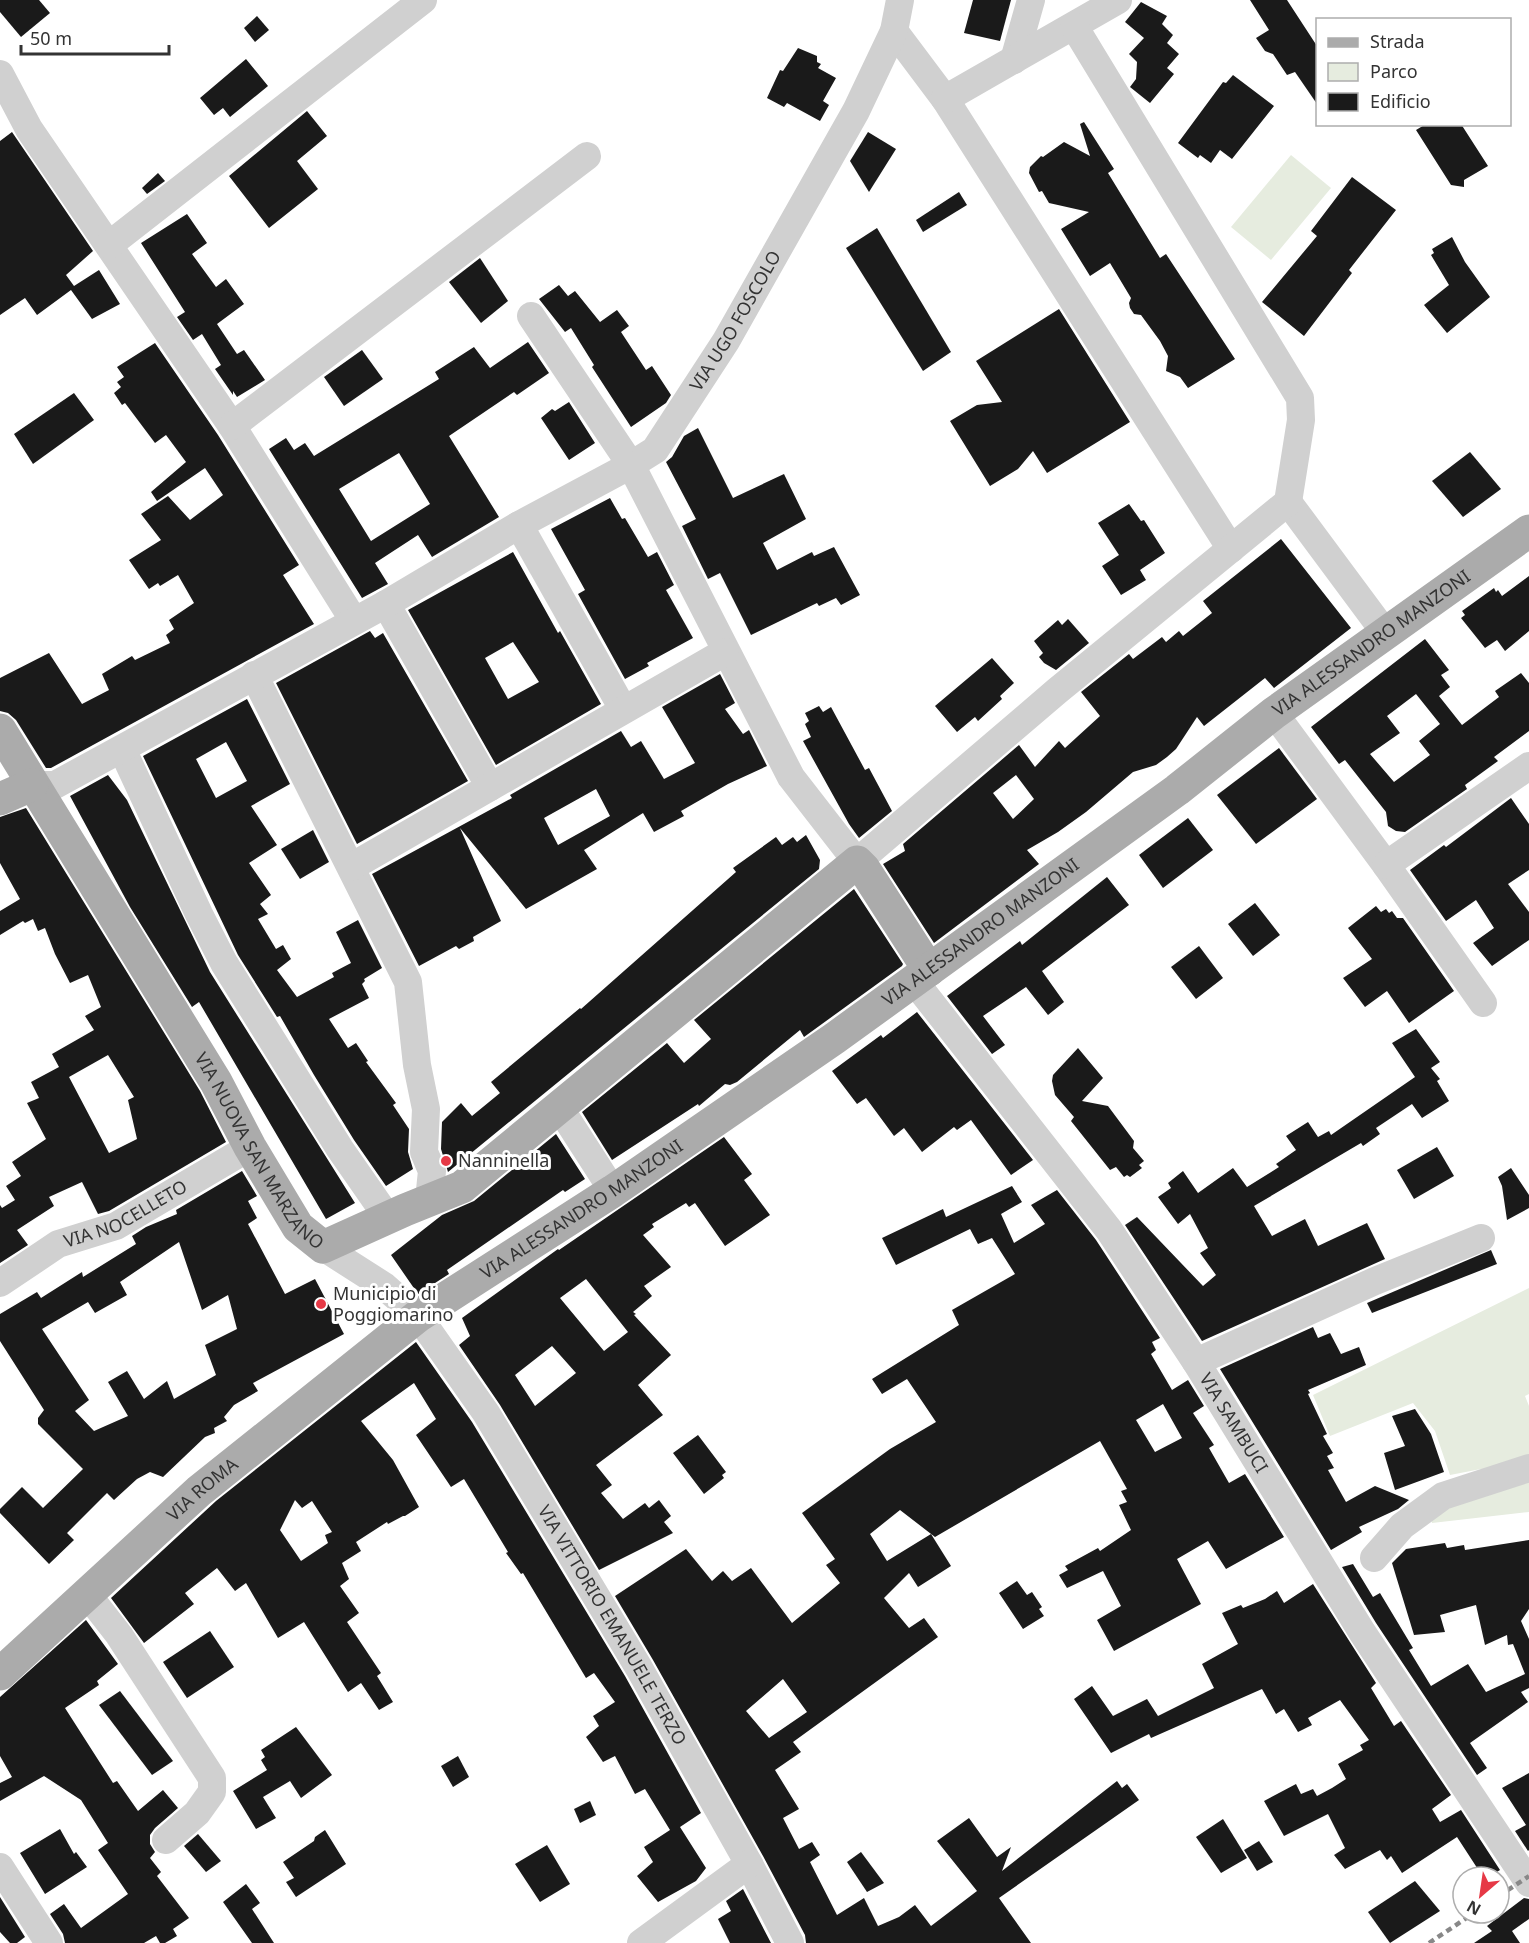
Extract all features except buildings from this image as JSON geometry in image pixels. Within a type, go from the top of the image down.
[{"type":"main road","name":"VIA ALESSANDRO MANZONI","points":[[418,1316],[613,1191],[835,1038],[1177,790],[1274,713],[1529,531]]},
{"type":"main road","name":"VIA NUOVA SAN MARZANO","points":[[0,730],[216,1082],[250,1147],[298,1227],[323,1247],[462,1187],[856,862]]},
{"type":"main road","points":[[0,799],[32,784]]},
{"type":"main road","points":[[856,862],[864,868],[921,975]]},
{"type":"main road","name":"VIA ROMA","points":[[3,1662],[87,1594],[199,1491],[418,1316]]},
{"type":"street","points":[[109,245],[423,0]]},
{"type":"street","name":"VIA UGO FOSCOLO","points":[[32,784],[56,785],[386,604],[519,525],[655,450],[726,341],[856,111],[894,31],[900,0]]},
{"type":"street","points":[[1014,60],[1031,0]]},
{"type":"street","points":[[945,99],[1118,0]]},
{"type":"street","points":[[531,316],[631,465],[791,777],[856,862],[1057,691],[1288,502],[1301,420],[1300,398],[1074,26]]},
{"type":"street","points":[[894,31],[945,99],[1230,549]]},
{"type":"street","points":[[0,74],[29,129],[232,426],[354,621]]},
{"type":"street","points":[[232,426],[587,156]]},
{"type":"street","points":[[1288,502],[1386,634]]},
{"type":"street","points":[[519,525],[623,709]]},
{"type":"street","points":[[386,604],[490,787]]},
{"type":"street","points":[[351,867],[725,652]]},
{"type":"street","points":[[254,675],[408,982],[417,1065],[426,1109],[424,1152],[432,1171],[429,1200]]},
{"type":"street","points":[[1274,713],[1386,865],[1483,1003]]},
{"type":"street","points":[[122,749],[224,963],[340,1149],[388,1218]]},
{"type":"street","points":[[1386,865],[1529,766]]},
{"type":"street","name":"VIA SAMBUCI","points":[[921,975],[1109,1230],[1196,1362],[1362,1632],[1529,1882]]},
{"type":"street","points":[[559,1107],[613,1191]]},
{"type":"street","name":"VIA NOCELLETO","points":[[0,1283],[58,1244],[116,1226],[250,1147]]},
{"type":"street","points":[[1196,1362],[1374,1281],[1481,1238]]},
{"type":"street","name":"VIA VITTORIO EMANUELE TERZO","points":[[323,1247],[384,1286],[418,1316],[486,1413],[639,1668],[790,1943]]},
{"type":"street","points":[[1374,1557],[1402,1526],[1443,1496],[1529,1468]]},
{"type":"street","points":[[87,1594],[119,1635],[212,1778],[212,1792],[197,1813],[166,1840]]},
{"type":"street","points":[[641,1943],[748,1864]]},
{"type":"street","points":[[0,1867],[49,1943]]},
{"type":"green space","points":[[1291,155],[1331,188],[1271,260],[1231,227]]},
{"type":"green space","points":[[1529,1288],[1529,1394],[1525,1396],[1529,1406],[1529,1512],[1432,1523],[1428,1506],[1481,1489],[1481,1469],[1450,1475],[1435,1431],[1413,1403],[1330,1436],[1313,1395]]},
{"type":"railway","points":[[1511,1888],[1529,1876]]},
{"type":"railway","points":[[1429,1943],[1456,1925]]},
{"type":"place","name":"Nanninella","points":[[446,1161]]},
{"type":"place","name":"Municipio di Poggiomarino","points":[[321,1304]]}]
